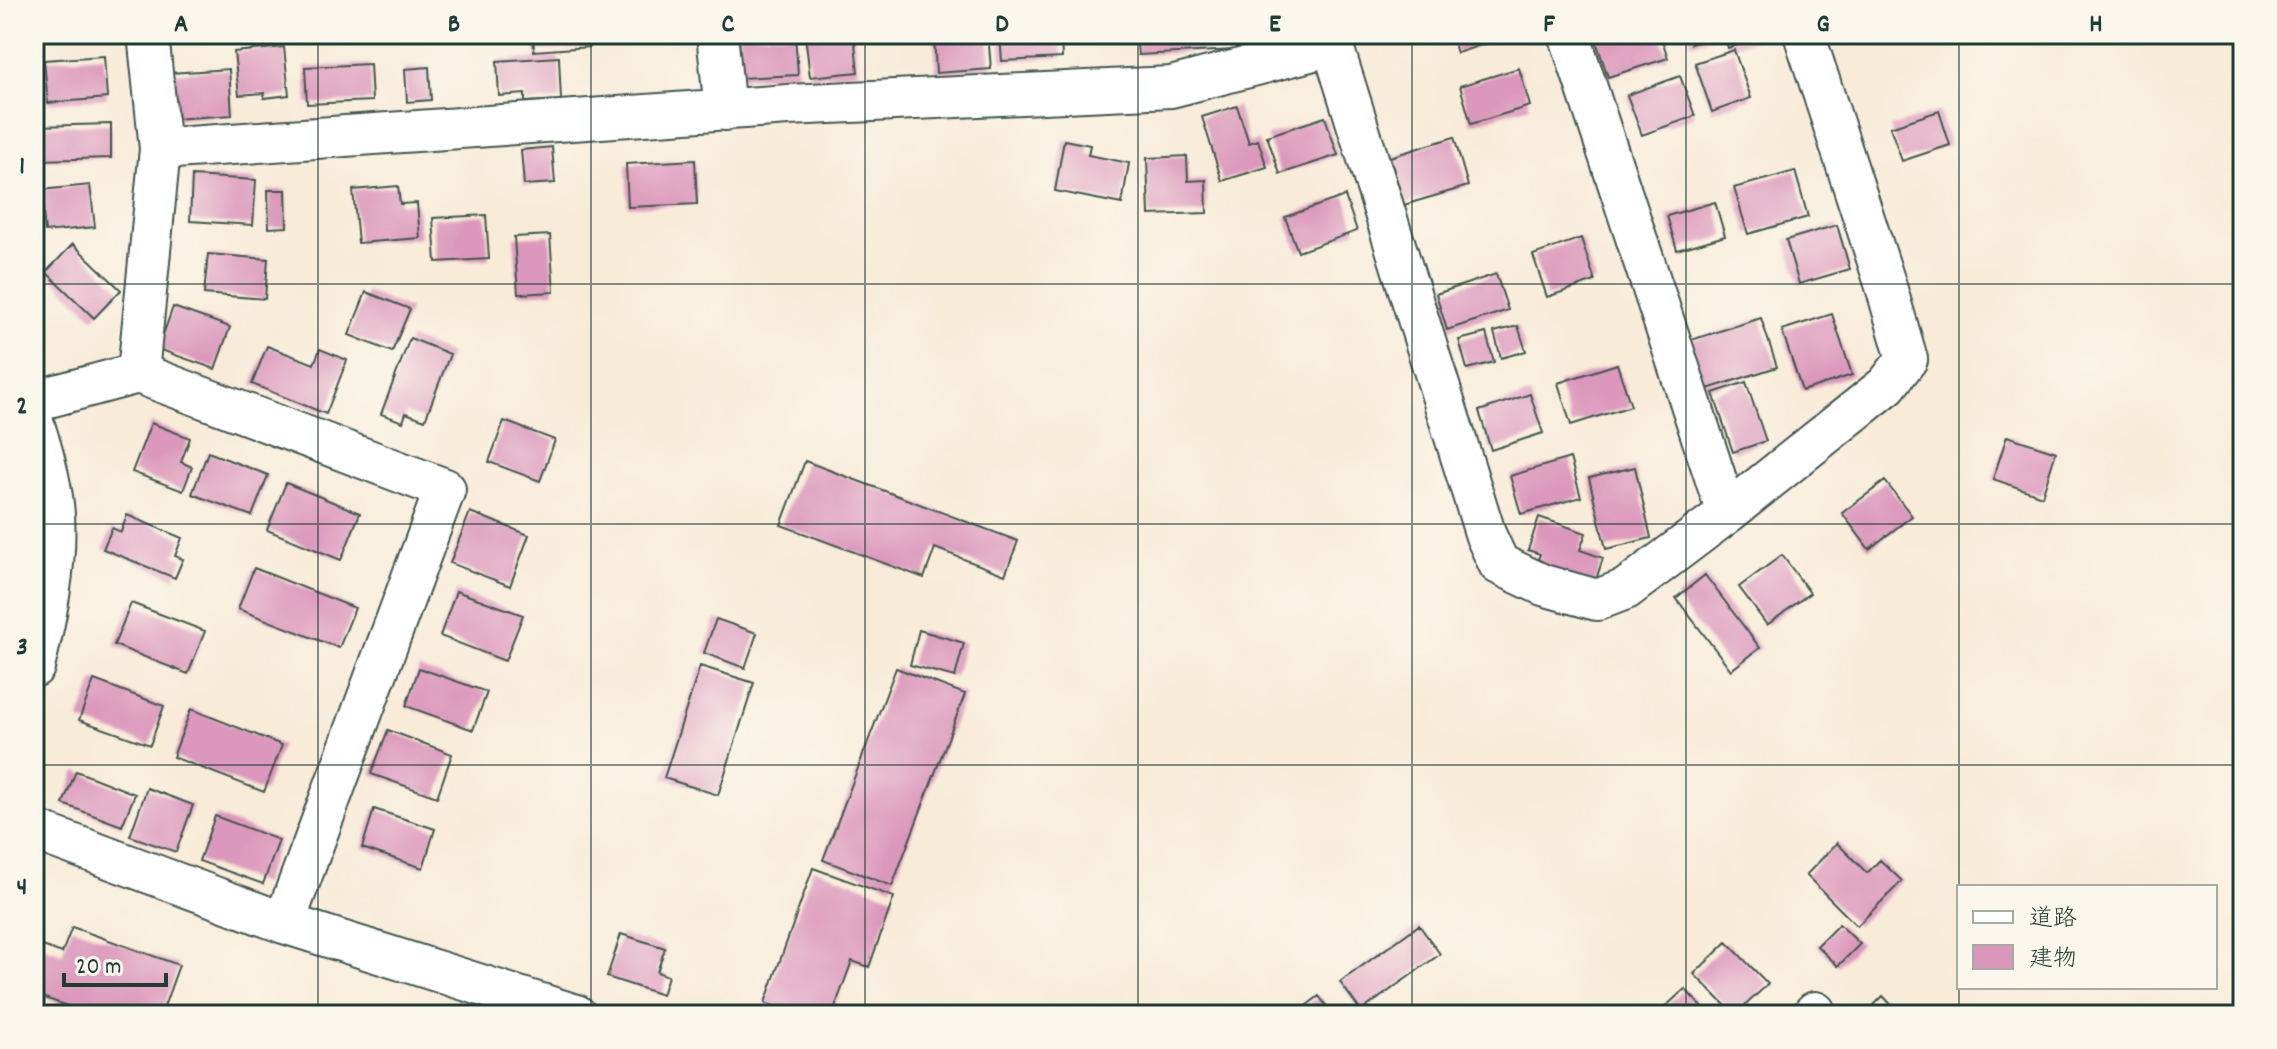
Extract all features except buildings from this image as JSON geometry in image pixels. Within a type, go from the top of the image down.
[{"type":"street","points":[[138,373],[160,149],[148,34]]},
{"type":"street","points":[[717,34],[725,110]]},
{"type":"street","points":[[1569,34],[1727,513]]},
{"type":"street","points":[[160,149],[725,110],[1171,87],[1331,39],[1486,536],[1499,564],[1543,585],[1597,600],[1626,589],[1727,513],[1887,385],[1907,359],[1804,34]]},
{"type":"street","points":[[34,401],[138,373],[445,489],[284,923]]},
{"type":"street","points":[[34,425],[43,453],[54,515],[45,620],[34,667]]},
{"type":"street","points":[[34,830],[284,923],[576,1015]]}]
